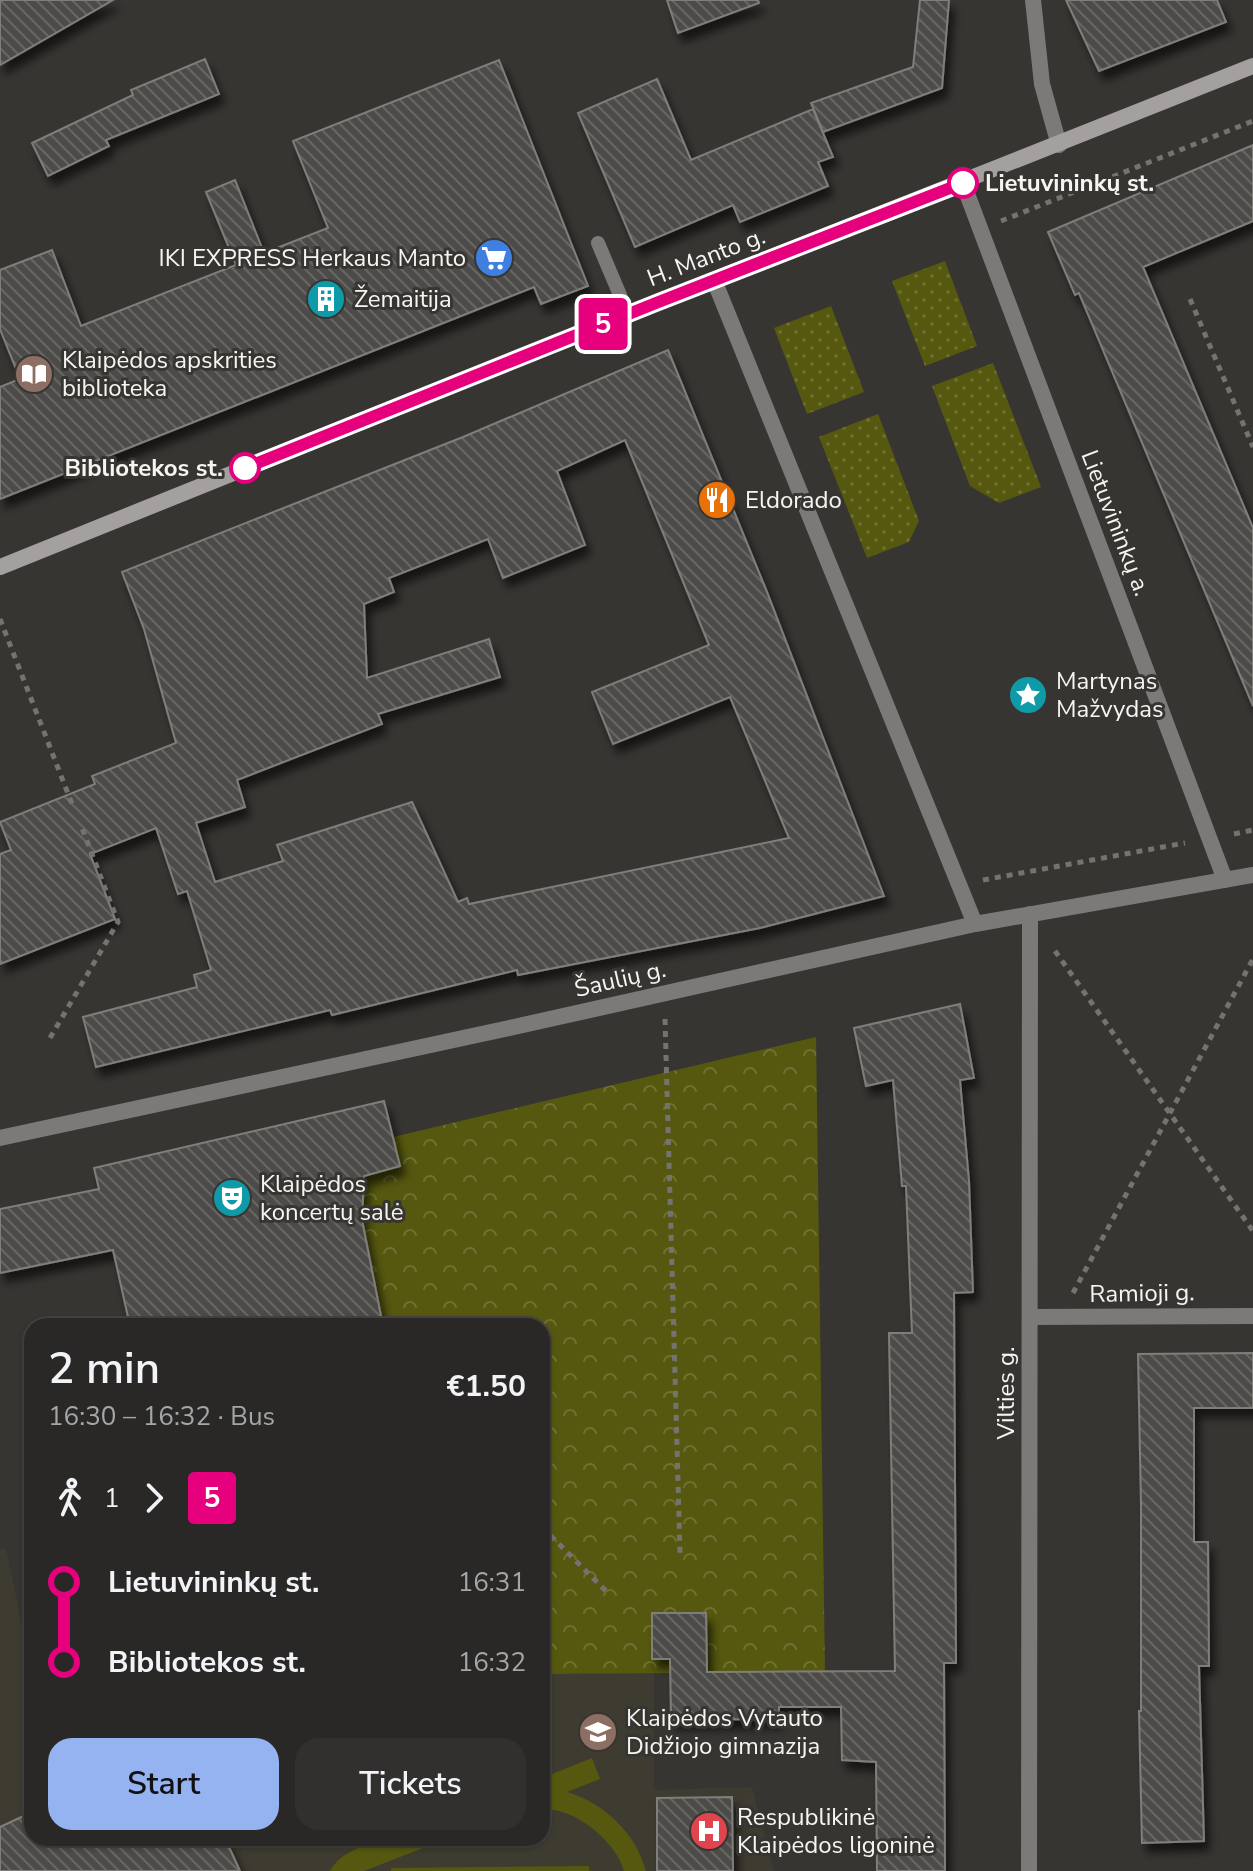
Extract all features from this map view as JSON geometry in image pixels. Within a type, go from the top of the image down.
[{"type":"main road","name":"H. Manto g.","points":[[0,567],[1253,66]]},
{"type":"street","points":[[1033,0],[1042,84],[1059,145]]},
{"type":"street","name":"Lietuvininkų a.","points":[[963,183],[1225,880]]},
{"type":"street","points":[[714,280],[975,924]]},
{"type":"street","name":"Šaulių g.","points":[[0,1138],[975,924],[1253,875]]},
{"type":"street","name":"Vilties g.","points":[[1029,1871],[1030,914]]},
{"type":"street","name":"Ramioji g.","points":[[1031,1317],[1253,1316]]},
{"type":"lane","points":[[598,243],[628,314]]},
{"type":"path","points":[[980,229],[1253,121]]},
{"type":"path","points":[[1190,299],[1253,447]]},
{"type":"path","points":[[0,619],[74,809]]},
{"type":"path","points":[[50,1038],[118,922],[82,828]]},
{"type":"path","points":[[959,885],[1209,838]]},
{"type":"path","points":[[1030,914],[1253,1231]]},
{"type":"path","points":[[1060,1318],[1253,959]]},
{"type":"path","points":[[664,994],[680,1553]]},
{"type":"path","points":[[550,1535],[606,1591]]},
{"type":"shaded area","name":"Klaipėdos Vytauto Didžiojo gimnazija","points":[[6,1548],[24,1625],[24,1846],[550,1846],[550,1674],[654,1673],[654,1790],[752,1787],[774,1871],[0,1871],[0,1549]]},
{"type":"green space","points":[[945,261],[977,346],[925,366],[892,281]]},
{"type":"green space","points":[[831,306],[864,392],[807,414],[774,328]]},
{"type":"green space","points":[[993,363],[1041,487],[999,503],[970,486],[932,386]]},
{"type":"green space","points":[[878,414],[919,521],[909,542],[867,558],[819,437]]},
{"type":"green space","points":[[816,1037],[825,1672],[550,1674],[550,1318],[381,1318],[362,1220],[364,1176],[400,1166],[393,1137]]},
{"type":"green space","points":[[592,1758],[600,1779],[567,1792],[594,1804],[617,1821],[635,1844],[646,1871],[624,1871],[612,1848],[592,1828],[567,1814],[550,1810],[550,1775]]},
{"type":"green space","points":[[428,1846],[364,1871],[330,1871],[340,1859],[362,1847]]},
{"type":"green space","points":[[589,1866],[589,1871],[391,1871],[391,1868]]},
{"type":"building","points":[[0,0],[113,0],[0,65]]},
{"type":"building","points":[[667,0],[758,0],[759,3],[678,33]]},
{"type":"building","points":[[920,0],[949,0],[942,88],[823,132],[811,103],[913,67]]},
{"type":"building","points":[[1066,0],[1217,0],[1226,22],[1099,71]]},
{"type":"building","points":[[205,59],[219,94],[106,140],[109,146],[48,176],[32,143],[133,95],[131,90]]},
{"type":"building","points":[[499,60],[588,286],[541,304],[534,287],[0,499],[0,387],[20,379],[0,329],[0,270],[52,250],[81,326],[236,265],[206,192],[235,180],[264,253],[328,228],[293,141]]},
{"type":"building","points":[[657,79],[691,160],[813,109],[833,157],[818,162],[828,186],[740,222],[733,205],[635,247],[578,113]]},
{"type":"building","points":[[1253,145],[1253,221],[1143,267],[1253,528],[1253,706],[1079,293],[1075,295],[1048,232]]},
{"type":"building","points":[[668,350],[767,592],[884,896],[760,928],[518,975],[517,970],[332,1015],[330,1010],[96,1067],[83,1017],[197,987],[194,975],[211,970],[187,891],[178,894],[156,828],[90,854],[115,919],[0,964],[0,854],[11,850],[0,822],[95,784],[92,776],[176,743],[144,629],[122,572],[463,437]],"holes":[[[625,440],[709,645],[592,692],[613,744],[730,697],[789,838],[469,904],[467,898],[458,902],[412,802],[277,845],[283,861],[215,882],[196,823],[245,807],[237,780],[382,724],[378,714],[500,677],[489,639],[367,678],[364,604],[394,592],[389,578],[488,539],[503,578],[585,545],[557,471]]]},
{"type":"building","points":[[960,1004],[974,1078],[960,1080],[969,1181],[973,1292],[954,1293],[956,1663],[944,1663],[945,1871],[877,1871],[876,1762],[842,1760],[841,1707],[779,1707],[779,1719],[671,1720],[670,1659],[652,1659],[652,1613],[706,1613],[707,1672],[895,1671],[889,1333],[912,1333],[906,1186],[902,1186],[893,1080],[866,1086],[854,1028]]},
{"type":"building","name":"Klaipėdos koncertų salė","points":[[384,1101],[400,1166],[364,1176],[362,1220],[381,1318],[128,1318],[113,1250],[0,1273],[0,1209],[99,1189],[94,1168]]},
{"type":"building","points":[[1253,1353],[1253,1408],[1194,1408],[1194,1542],[1208,1542],[1209,1666],[1199,1666],[1204,1841],[1142,1843],[1138,1354]]},
{"type":"building","name":"Respublikinė Klaipėdos ligoninė","points":[[732,1797],[733,1871],[657,1871],[657,1798]]},
{"type":"building","points":[[24,1816],[24,1846],[229,1846],[240,1871],[0,1871],[0,1827]]},
{"type":"bus line","name":"5","points":[[245,468],[963,183]]},
{"type":"place","name":"Lietuvininkų st.","points":[[963,183]]},
{"type":"place","name":"IKI EXPRESS Herkaus Manto","points":[[494,258]]},
{"type":"place","name":"Žemaitija","points":[[326,299]]},
{"type":"place","name":"Klaipėdos apskrities biblioteka","points":[[34,374]]},
{"type":"place","name":"Bibliotekos st.","points":[[245,468]]},
{"type":"place","name":"Eldorado","points":[[717,500]]},
{"type":"place","name":"Martynas Mažvydas","points":[[1028,695]]},
{"type":"place","name":"Klaipėdos koncertų salė","points":[[232,1198]]},
{"type":"place","name":"Klaipėdos Vytauto Didžiojo gimnazija","points":[[598,1732]]},
{"type":"place","name":"Respublikinė Klaipėdos ligoninė","points":[[709,1831]]}]
